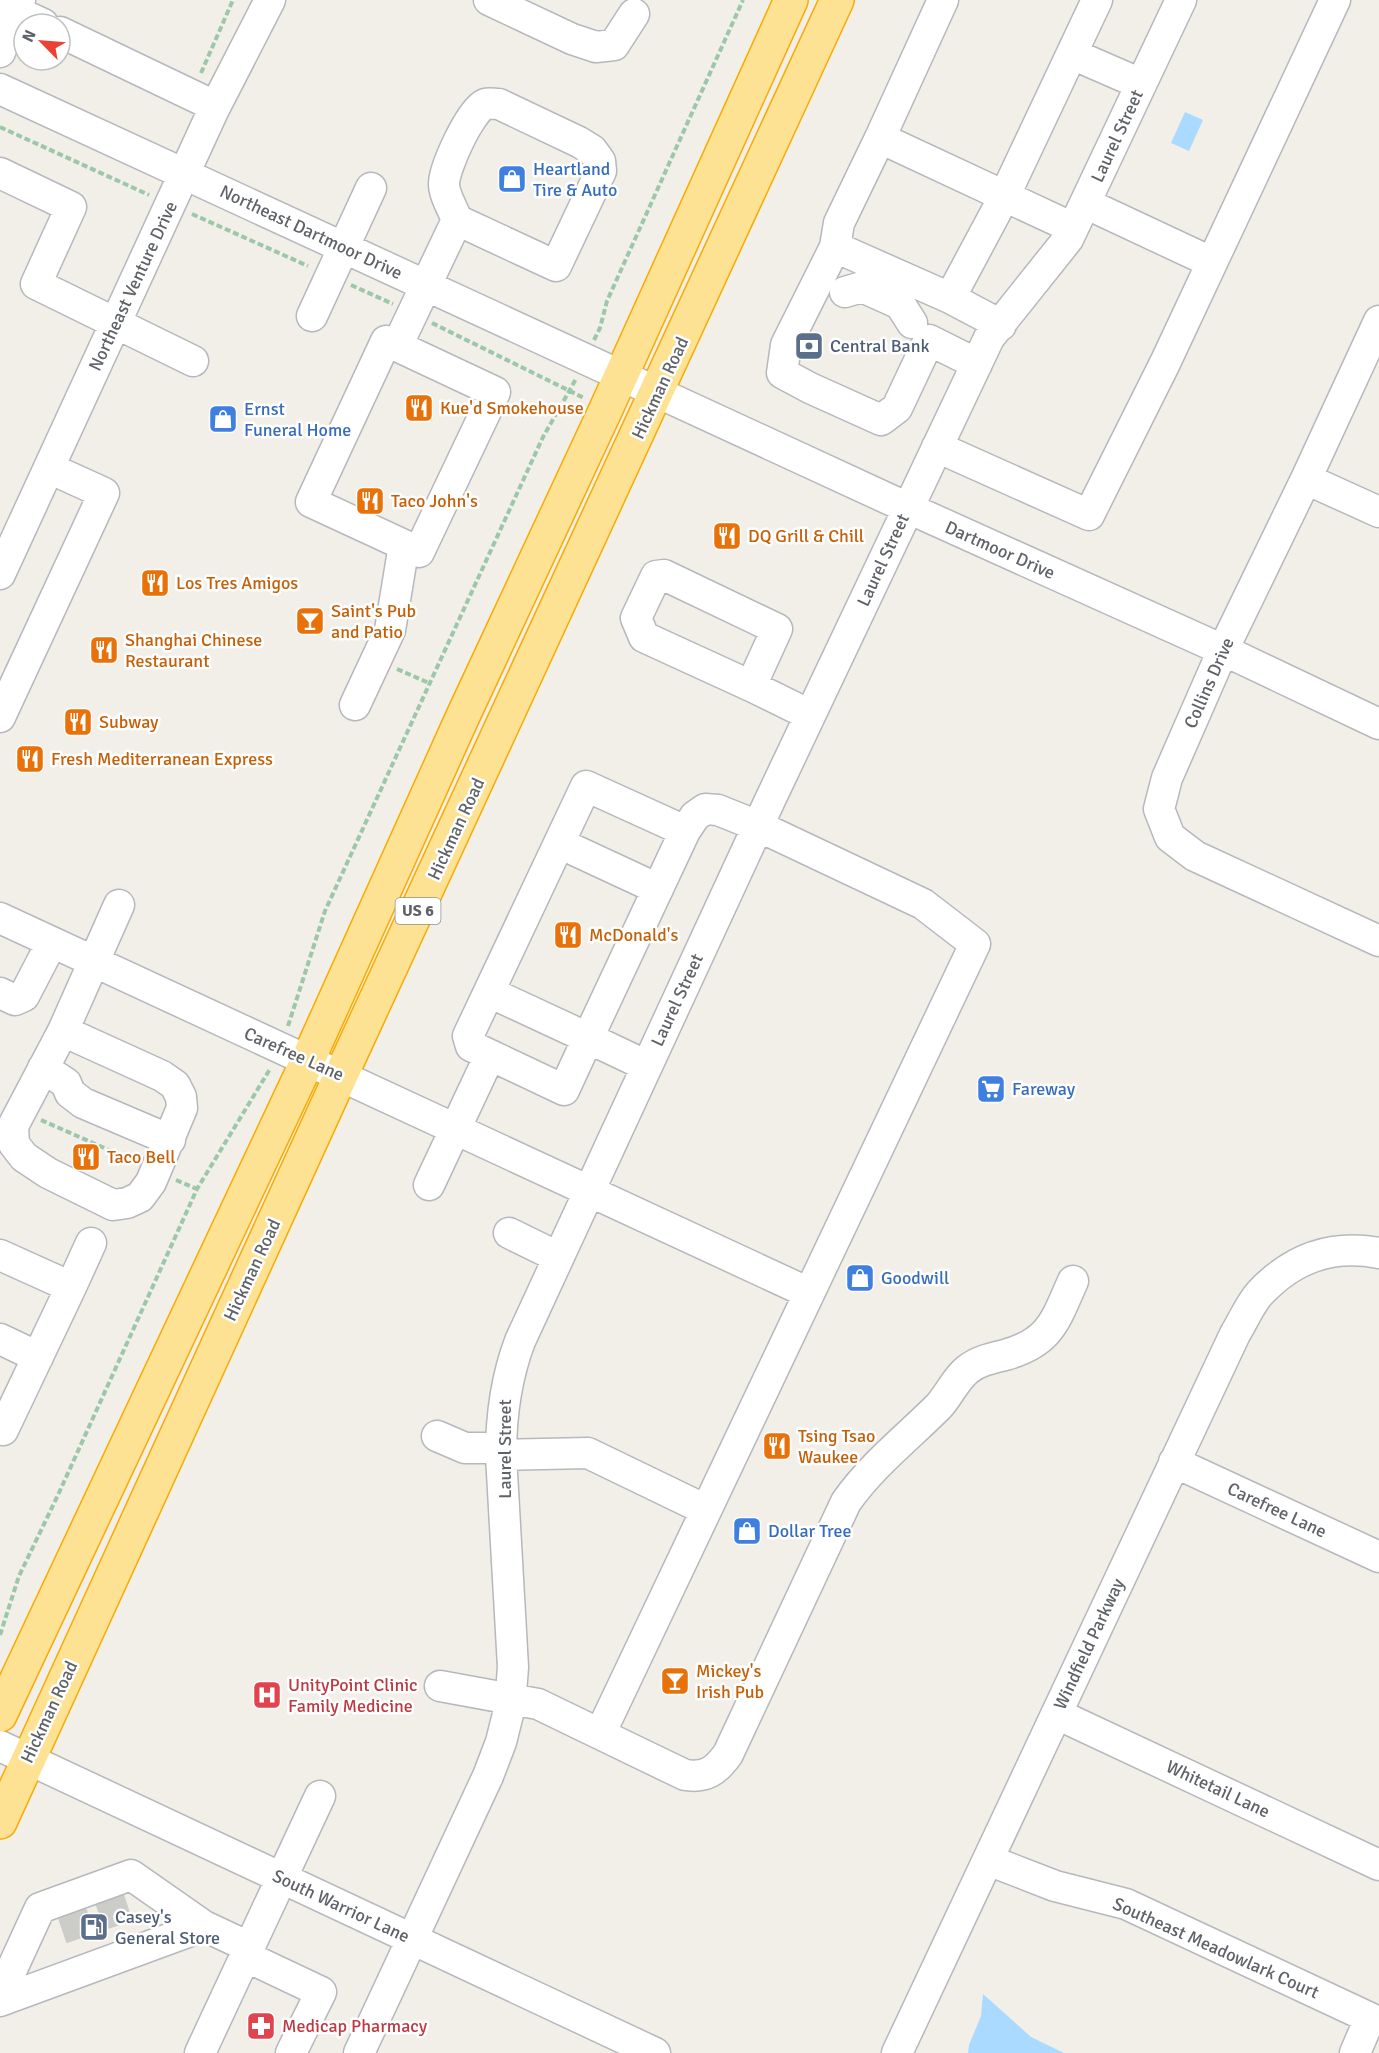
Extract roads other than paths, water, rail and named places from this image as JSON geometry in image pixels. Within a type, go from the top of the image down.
[{"type":"highway","name":"US 6","points":[[0,1715],[293,1055],[458,727],[621,376],[791,0]]},
{"type":"highway","name":"Hickman Road","points":[[0,1822],[14,1752],[341,1075],[837,0]]},
{"type":"street","name":"Northeast Venture Drive","points":[[0,574],[213,111],[270,0]]},
{"type":"street","points":[[489,0],[572,39],[596,47],[614,45],[634,14]]},
{"type":"street","points":[[943,0],[839,223],[835,247],[854,296],[977,364]]},
{"type":"street","points":[[950,298],[1004,197],[1097,0]]},
{"type":"street","name":"Laurel Street","points":[[359,2053],[488,1776],[501,1742],[511,1698],[513,1646],[501,1451],[506,1388],[515,1354],[758,826],[989,339],[1068,239],[1181,0]]},
{"type":"street","points":[[938,447],[1089,515],[1165,363],[1335,0]]},
{"type":"street","points":[[0,52],[12,5]]},
{"type":"street","points":[[72,38],[204,101],[213,111]]},
{"type":"street","points":[[1072,54],[1141,84]]},
{"type":"street","name":"Northeast Dartmoor Drive","points":[[0,89],[621,376]]},
{"type":"street","points":[[397,346],[456,220],[444,186],[446,171],[477,110],[486,104],[499,104],[579,142],[592,150],[600,161],[601,171],[556,266],[456,220]]},
{"type":"street","points":[[880,138],[1004,197],[1079,216],[1211,262]]},
{"type":"street","points":[[0,173],[71,207],[36,284],[193,360]]},
{"type":"street","points":[[312,316],[371,188]]},
{"type":"street","points":[[835,247],[950,298],[1001,325]]},
{"type":"street","points":[[862,287],[900,304],[920,331],[897,408],[881,420],[782,373],[786,345],[854,296],[862,287]]},
{"type":"street","name":"Collins Drive","points":[[1379,321],[1223,650],[1167,778],[1159,808],[1170,837],[1195,856],[1379,941]]},
{"type":"street","points":[[386,341],[397,346],[495,392],[419,552],[311,502],[386,341]]},
{"type":"street","name":"Dartmoor Drive","points":[[621,376],[1223,650],[1379,724]]},
{"type":"street","points":[[0,717],[104,493],[49,468]]},
{"type":"street","points":[[1306,479],[1379,512]]},
{"type":"street","points":[[355,705],[390,630],[404,545]]},
{"type":"street","points":[[751,686],[777,629],[664,575],[656,576],[636,618],[644,637],[810,715]]},
{"type":"street","points":[[600,1734],[975,944],[923,904],[758,826],[718,810],[705,809],[695,816],[685,831],[564,1090],[471,1046],[468,1036],[586,786],[685,831]]},
{"type":"street","points":[[559,843],[658,889]]},
{"type":"street","points":[[63,1031],[162,1076],[175,1086],[181,1096],[182,1108],[151,1182],[140,1197],[127,1203],[112,1205],[48,1173],[24,1157],[14,1144],[13,1126],[63,1031],[119,905]]},
{"type":"street","name":"Carefree Lane","points":[[0,918],[809,1293]]},
{"type":"street","points":[[0,993],[15,1000],[24,996],[51,942]]},
{"type":"street","points":[[489,992],[647,1066]]},
{"type":"street","points":[[429,1185],[490,1055]]},
{"type":"street","points":[[43,1068],[66,1083],[70,1093],[83,1102],[170,1140]]},
{"type":"street","points":[[509,1233],[558,1257]]},
{"type":"street","points":[[0,1429],[3,1430],[91,1243]]},
{"type":"street","name":"Windfield Parkway","points":[[897,2053],[1235,1334],[1259,1294],[1292,1266],[1309,1257],[1337,1250],[1365,1250],[1379,1253]]},
{"type":"street","points":[[0,1255],[70,1287]]},
{"type":"street","points":[[440,1686],[538,1704],[686,1775],[708,1774],[728,1755],[846,1502],[855,1489],[947,1397],[966,1370],[977,1363],[1035,1344],[1044,1336],[1053,1323],[1073,1281]]},
{"type":"street","points":[[0,1339],[38,1357]]},
{"type":"street","points":[[437,1436],[465,1448],[588,1453],[706,1510]]},
{"type":"street","name":"Carefree Lane","points":[[1174,1462],[1379,1557]]},
{"type":"street","name":"Whitetail Lane","points":[[1057,1714],[1379,1865]]},
{"type":"street","name":"South Warrior Lane","points":[[14,1752],[655,2053]]},
{"type":"street","points":[[200,2053],[320,1796]]},
{"type":"street","name":"Southeast Meadowlark Court","points":[[988,1860],[1054,1886],[1126,1904],[1374,2020],[1355,2053]]},
{"type":"street","points":[[0,1995],[40,1908],[69,1904],[107,1891],[131,1875],[204,1926],[321,1992],[291,2053]]},
{"type":"street","points":[[0,2001],[127,1950],[204,1926]]},
{"type":"water","points":[[1185,112],[1203,120],[1189,151],[1171,143]]},
{"type":"water","points":[[983,1994],[1031,2037],[1064,2053],[968,2053],[981,2016]]},
{"type":"tunnel","points":[[109,1897],[125,1946]]},
{"type":"tunnel","points":[[71,1910],[88,1960]]},
{"type":"place","name":"Heartland Tire & Auto","points":[[512,179]]},
{"type":"place","name":"Central Bank","points":[[809,346]]},
{"type":"place","name":"Kue'd Smokehouse","points":[[419,408]]},
{"type":"place","name":"Ernst Funeral Home","points":[[223,419]]},
{"type":"place","name":"Taco John's","points":[[370,501]]},
{"type":"place","name":"DQ Grill & Chill","points":[[727,536]]},
{"type":"place","name":"Los Tres Amigos","points":[[155,583]]},
{"type":"place","name":"Saint's Pub and Patio","points":[[310,621]]},
{"type":"place","name":"Shanghai Chinese Restaurant","points":[[104,650]]},
{"type":"place","name":"Subway","points":[[78,722]]},
{"type":"place","name":"Fresh Mediterranean Express","points":[[30,759]]},
{"type":"place","name":"McDonald's","points":[[568,935]]},
{"type":"place","name":"Fareway","points":[[991,1089]]},
{"type":"place","name":"Taco Bell","points":[[86,1157]]},
{"type":"place","name":"Goodwill","points":[[860,1278]]},
{"type":"place","name":"Tsing Tsao Waukee","points":[[777,1446]]},
{"type":"place","name":"Dollar Tree","points":[[747,1531]]},
{"type":"place","name":"Mickey's Irish Pub","points":[[675,1681]]},
{"type":"place","name":"UnityPoint Clinic Family Medicine","points":[[267,1695]]},
{"type":"place","name":"Casey's General Store","points":[[94,1927]]},
{"type":"place","name":"Medicap Pharmacy","points":[[261,2026]]}]
